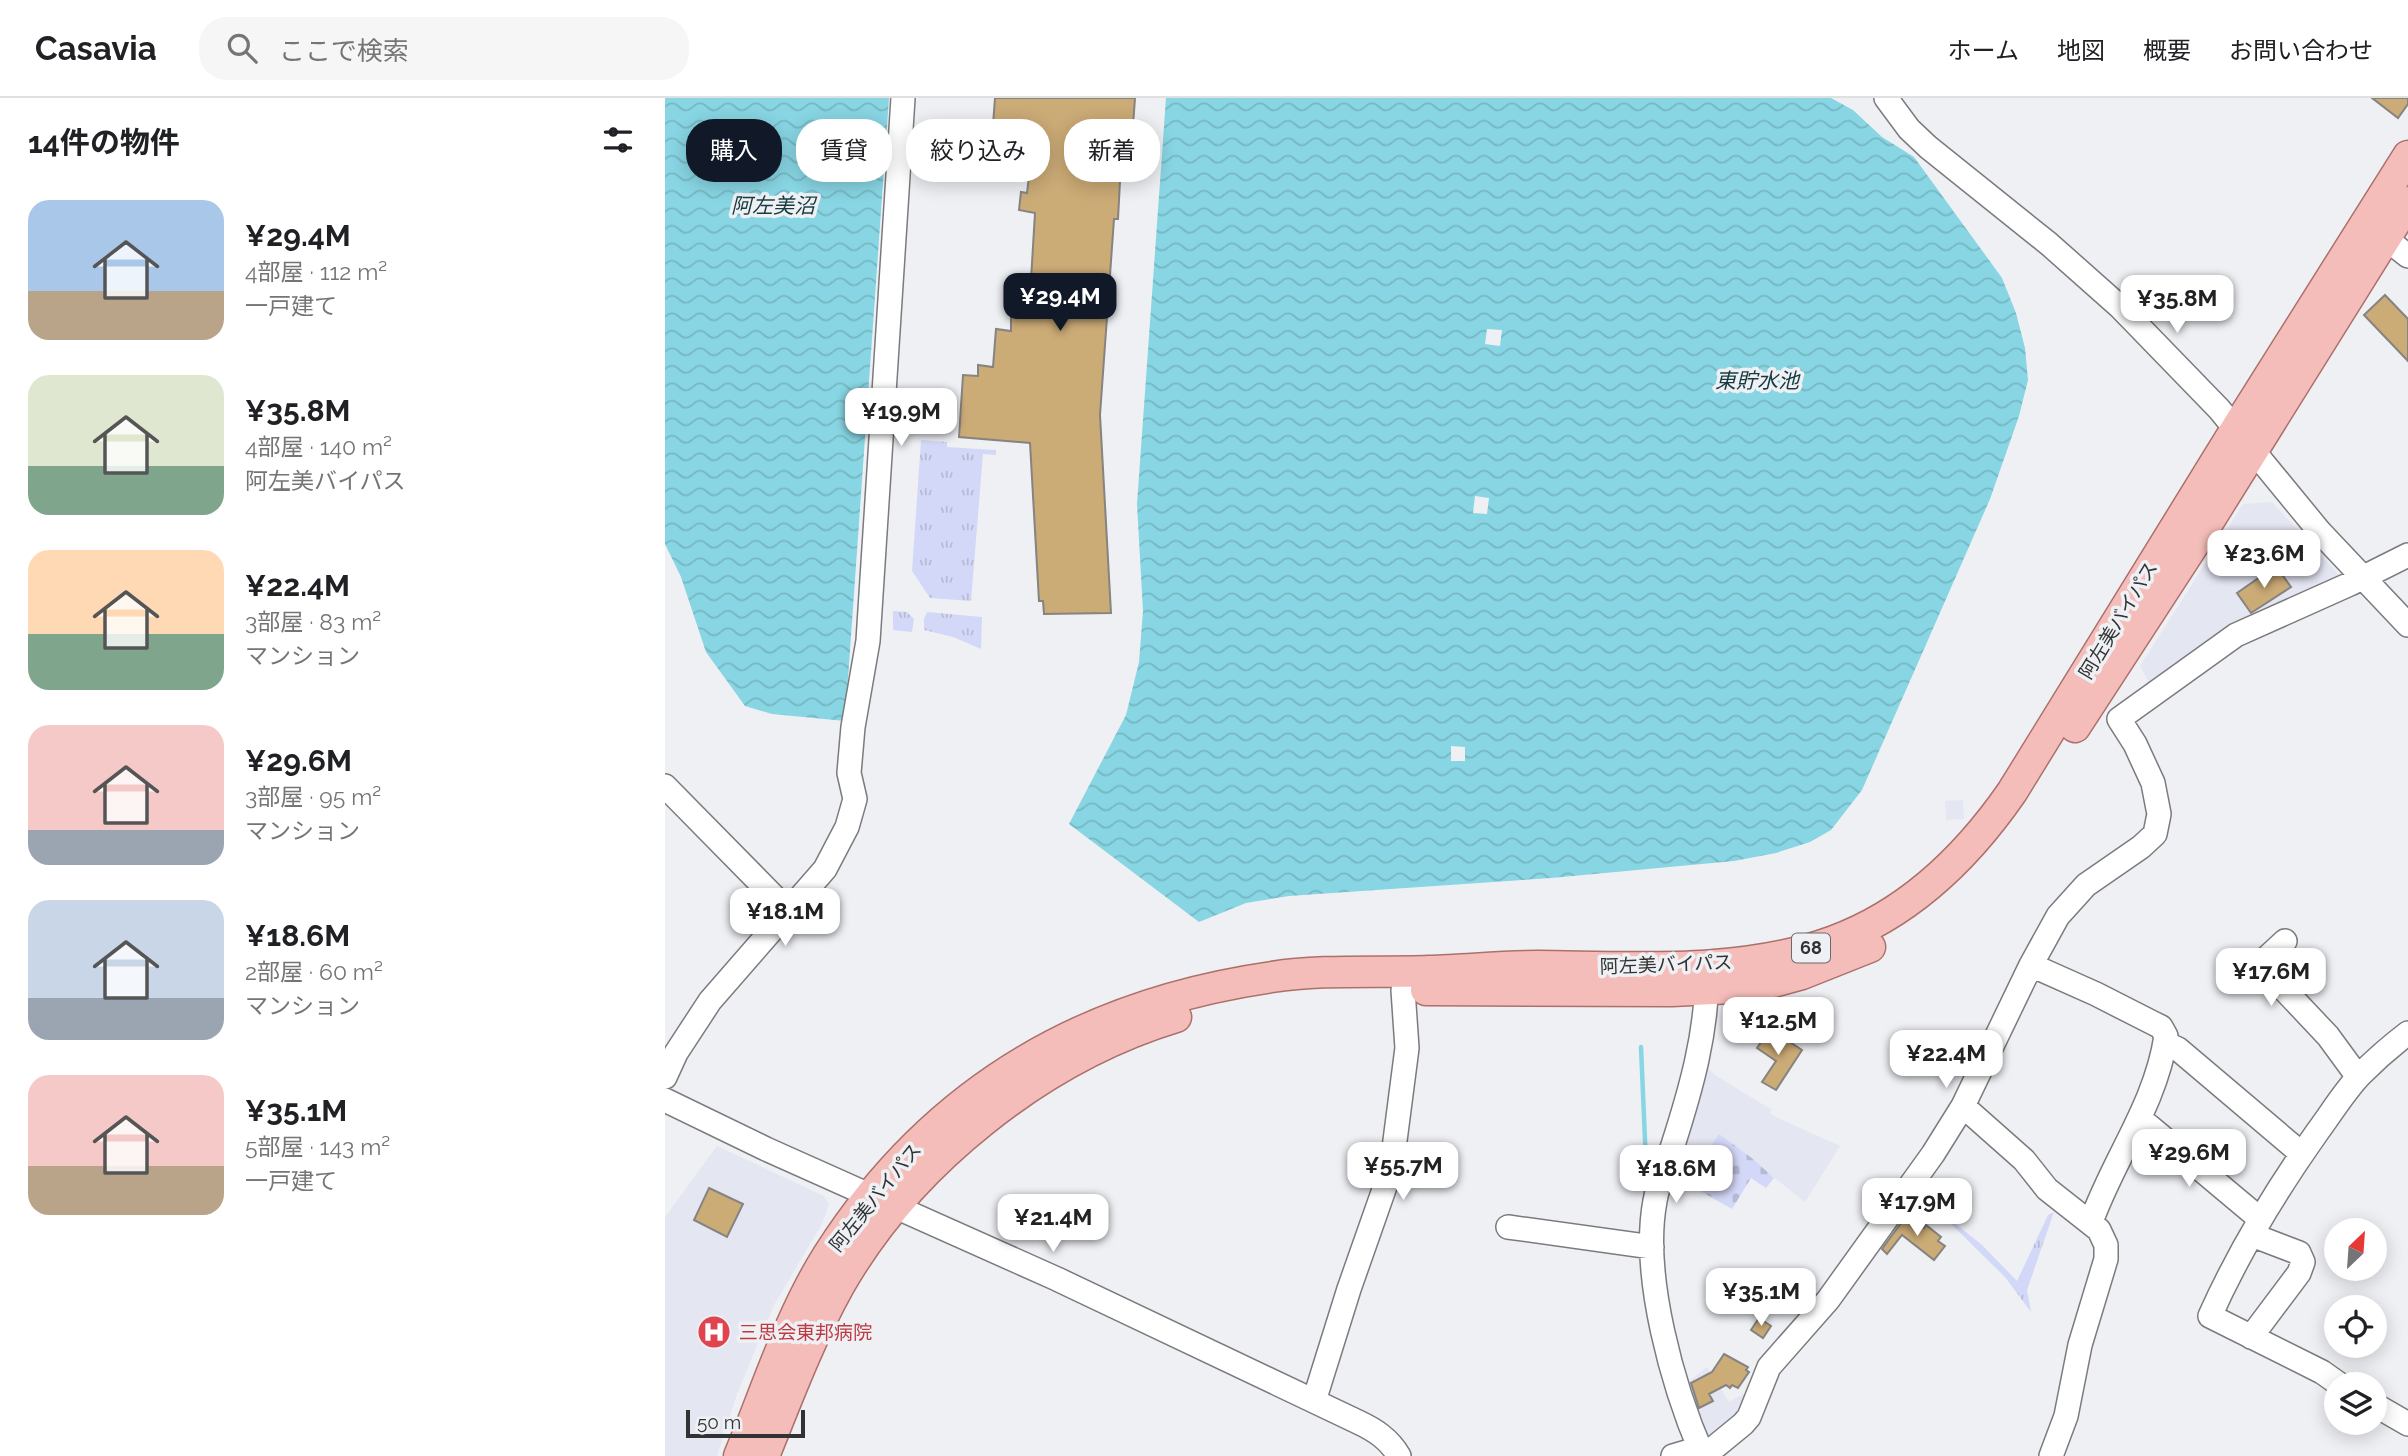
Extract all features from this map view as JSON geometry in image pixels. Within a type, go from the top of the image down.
[{"type":"main road","name":"阿左美バイパス","points":[[739,1456],[796,1315],[827,1256],[884,1202],[927,1172],[983,1122],[1031,1086],[1118,1039],[1171,1018],[1244,1000],[1343,990],[1403,990],[1707,977],[1835,940],[1907,903],[1946,870],[1997,813],[2026,771],[2244,439],[2408,156]]},
{"type":"main road","name":"阿左美バイパス","points":[[2244,439],[2397,247],[2408,202]]},
{"type":"main road","name":"阿左美バイパス","points":[[764,1456],[796,1377],[839,1287],[866,1244],[906,1156],[931,1131],[977,1093],[1066,1037],[1177,997],[1245,981],[1307,974],[1528,966],[1707,977]]},
{"type":"street","points":[[665,1077],[676,1053],[710,1001],[825,869],[846,827],[855,799],[849,773],[853,727],[868,641],[903,98]]},
{"type":"street","points":[[1886,98],[1902,121],[1928,147],[2049,244],[2120,307],[2244,439],[2302,510],[2408,625]]},
{"type":"street","points":[[1673,1456],[1702,1453],[1749,1417],[1769,1367],[1828,1300],[1925,1167],[1963,1106],[2031,965],[2071,900],[2155,834],[2159,814],[2153,783],[2135,744],[2119,719],[2236,635],[2408,555]]},
{"type":"street","points":[[665,786],[789,912]]},
{"type":"street","points":[[2284,941],[2260,964],[2327,1036],[2358,1077]]},
{"type":"street","points":[[2031,965],[2161,1027],[2166,1036],[2153,1091],[2099,1199],[2091,1222]]},
{"type":"street","points":[[1702,1453],[1668,1353],[1657,1292],[1653,1247],[1655,1200],[1693,1080],[1706,1014],[1707,977]]},
{"type":"street","points":[[1314,1401],[1393,1156],[1407,1048],[1403,990]]},
{"type":"street","points":[[2324,1373],[2210,1316],[2256,1227],[2302,1154],[2358,1077],[2408,1033]]},
{"type":"street","points":[[2165,1043],[2178,1049],[2302,1154]]},
{"type":"street","points":[[665,1100],[766,1149],[1057,1279],[1314,1401],[1380,1434],[1399,1456]]},
{"type":"street","points":[[1963,1106],[2024,1160],[2047,1189],[2091,1222],[2103,1238],[2106,1259],[2080,1345],[2066,1416],[2051,1456]]},
{"type":"street","points":[[2139,1122],[2149,1126],[2256,1227],[2299,1253],[2303,1262],[2299,1273],[2251,1337]]},
{"type":"street","points":[[1508,1227],[1653,1247]]},
{"type":"street","points":[[2387,1412],[2408,1424]]},
{"type":"shaded area","points":[[2272,502],[2342,578],[2151,686],[2140,666],[2243,504]]},
{"type":"shaded area","points":[[1963,800],[1964,819],[1946,820],[1945,801]]},
{"type":"shaded area","points":[[1708,1068],[1772,1110],[1770,1113],[1776,1117],[1840,1146],[1805,1202],[1719,1134],[1705,1155],[1682,1146]]},
{"type":"shaded area","points":[[717,1146],[824,1196],[829,1204],[822,1224],[774,1305],[737,1394],[717,1456],[665,1456],[665,1217]]},
{"type":"shaded area","points":[[1707,1367],[1729,1402],[1751,1390],[1745,1415],[1706,1440],[1685,1384]]},
{"type":"green space","points":[[921,440],[947,442],[947,447],[996,450],[996,455],[983,454],[971,601],[930,598],[912,571]]},
{"type":"green space","points":[[893,611],[907,612],[914,619],[912,632],[893,630]]},
{"type":"green space","points":[[927,612],[982,617],[981,649],[953,637],[924,630]]},
{"type":"green space","points":[[1719,1134],[1774,1178],[1766,1188],[1751,1178],[1732,1209],[1688,1184],[1694,1151],[1705,1155]]},
{"type":"green space","points":[[2054,1212],[2027,1290],[2031,1312],[2005,1277],[1950,1223],[1951,1220],[1982,1245],[2017,1281],[2048,1215]]},
{"type":"water","name":"阿左美沼","points":[[665,98],[889,98],[888,119],[796,119],[796,182],[883,182],[845,721],[772,714],[745,706],[706,652],[681,577],[665,544]]},
{"type":"water","name":"東貯水池","points":[[1166,98],[1831,98],[1853,110],[1882,137],[1914,157],[2002,278],[2016,313],[2025,348],[2028,380],[2019,416],[1990,499],[1862,790],[1831,830],[1810,842],[1776,853],[1734,861],[1551,878],[1289,896],[1246,903],[1199,922],[1069,824],[1126,715],[1139,662],[1143,611],[1137,504]],"holes":[[[1487,329],[1502,330],[1500,346],[1485,344]],[[1475,496],[1489,498],[1487,514],[1473,513]],[[1451,746],[1465,747],[1465,761],[1451,761]]]},
{"type":"building","points":[[995,98],[1135,98],[1133,119],[1064,119],[1064,182],[1120,182],[1118,219],[1114,219],[1100,415],[1111,613],[1044,614],[1043,601],[1039,601],[1030,443],[959,437],[963,375],[978,376],[978,365],[993,367],[996,329],[1011,331],[1011,313],[1029,313],[1035,213],[1019,210],[1021,192],[1027,193],[1028,182],[1050,182],[1050,119],[993,119]]},
{"type":"building","points":[[2372,98],[2408,98],[2408,104],[2398,118]]},
{"type":"building","points":[[2385,295],[2408,319],[2408,361],[2364,315]]},
{"type":"building","points":[[2276,566],[2291,587],[2251,613],[2237,593]]},
{"type":"building","points":[[1770,1029],[1802,1050],[1776,1090],[1762,1082],[1776,1061],[1757,1048]]},
{"type":"building","points":[[709,1188],[743,1204],[727,1237],[694,1220]]},
{"type":"building","points":[[1907,1215],[1941,1237],[1938,1241],[1945,1246],[1934,1260],[1902,1235],[1887,1254],[1882,1249]]},
{"type":"building","points":[[1759,1318],[1771,1326],[1763,1338],[1751,1330]]},
{"type":"building","points":[[1724,1354],[1748,1367],[1746,1370],[1749,1372],[1738,1388],[1726,1385],[1709,1394],[1713,1401],[1699,1408],[1691,1383],[1712,1372]]},
{"type":"waterway","points":[[1641,1047],[1647,1187]]},
{"type":"place","name":"三思会東邦病院","points":[[714,1332]]}]
